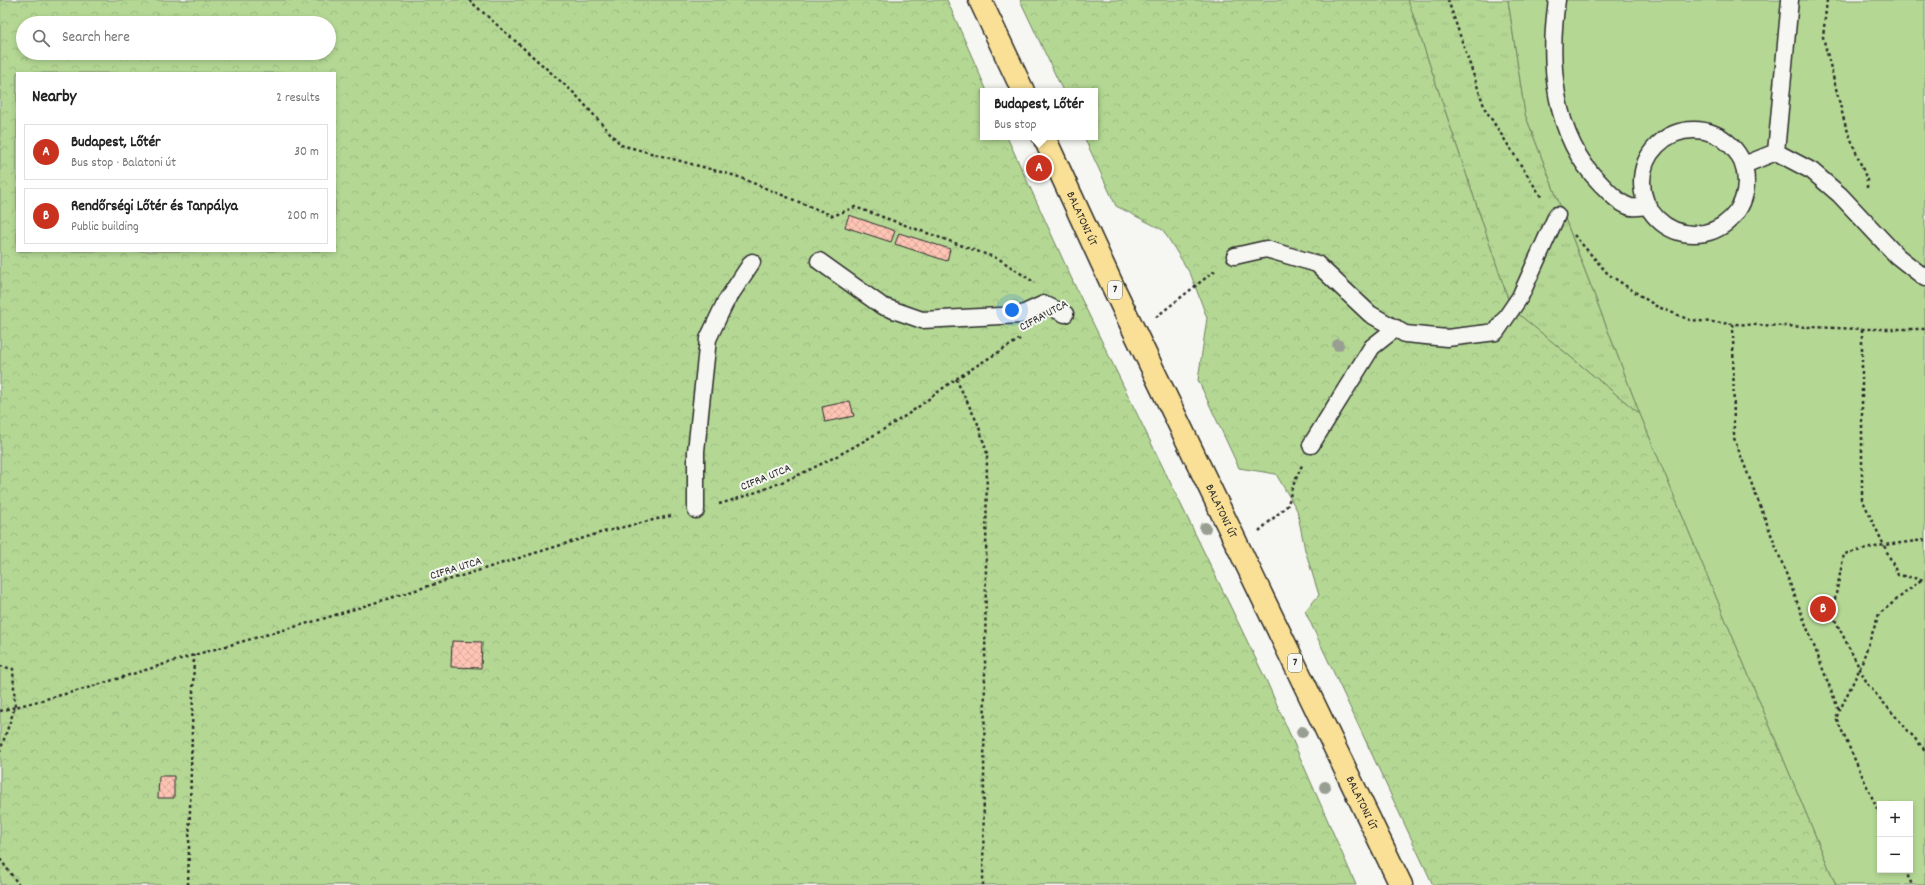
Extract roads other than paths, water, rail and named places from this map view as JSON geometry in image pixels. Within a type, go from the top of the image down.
[{"type":"main road","points":[[980,0],[1021,88]]},
{"type":"main road","name":"BALATONI ÚT","points":[[1045,140],[1136,334],[1401,885]]},
{"type":"lane","points":[[1557,0],[1553,30],[1553,58],[1556,96],[1567,134],[1590,173],[1615,198],[1629,207],[1649,206]]},
{"type":"lane","points":[[1776,152],[1790,0]]},
{"type":"lane","points":[[1689,130],[1712,132],[1732,145],[1744,165],[1746,188],[1739,210],[1722,227],[1700,234],[1676,232],[1657,219],[1649,206],[1644,199],[1642,176],[1650,153],[1667,137],[1689,130]]},
{"type":"lane","points":[[1744,165],[1776,152],[1812,171],[1840,195],[1898,256],[1925,278]]},
{"type":"lane","points":[[1235,256],[1266,249],[1317,264],[1370,314],[1405,334],[1447,338],[1496,332],[1520,297],[1557,215]]},
{"type":"lane","points":[[819,261],[882,306],[922,320],[1020,315],[1044,304],[1064,314]]},
{"type":"lane","points":[[696,510],[696,450],[708,339],[725,302],[752,262]]},
{"type":"lane","points":[[1310,445],[1372,346],[1396,328]]},
{"type":"place","name":"Budapest, Lőtér","points":[[1039,168]]},
{"type":"place","name":"Rendőrségi Lőtér és Tanpálya","points":[[1823,609]]}]
